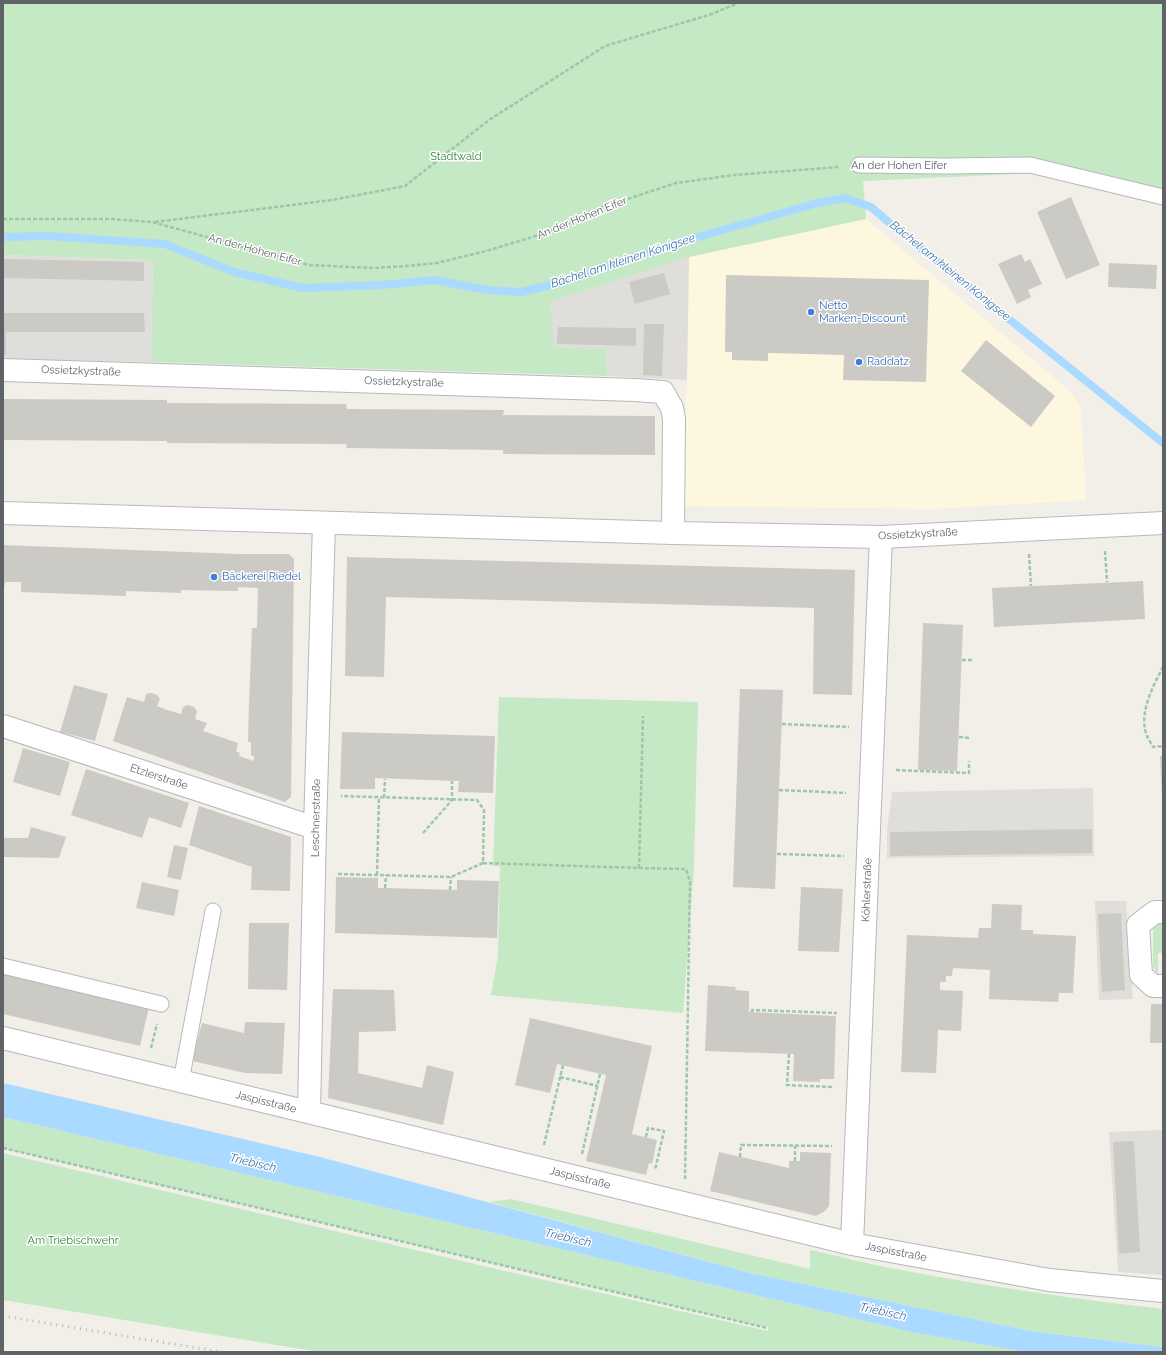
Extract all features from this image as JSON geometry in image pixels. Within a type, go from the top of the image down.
[{"type":"street","name":"Ossietzkystraße","points":[[3,370],[663,392],[672,408],[674,419],[673,533]]},
{"type":"street","name":"Ossietzkystraße","points":[[3,513],[673,533],[881,537],[1163,523]]},
{"type":"street","name":"Leschnerstraße","points":[[310,1112],[315,828],[324,523]]},
{"type":"street","name":"Köhlerstraße","points":[[852,1244],[881,537]]},
{"type":"street","name":"Etzlerstraße","points":[[3,726],[315,828]]},
{"type":"street","points":[[1163,912],[1155,912],[1138,925],[1141,975],[1153,986],[1163,986]]},
{"type":"street","name":"Jaspisstraße","points":[[3,1038],[852,1244],[1049,1280],[1163,1291]]},
{"type":"lane","name":"An der Hohen Eifer","points":[[860,165],[1030,165],[1163,197]]},
{"type":"lane","points":[[181,1081],[213,911]]},
{"type":"lane","points":[[3,966],[161,1004]]},
{"type":"path","points":[[152,222],[332,200],[405,186],[488,120],[605,46],[712,14],[738,3]]},
{"type":"path","name":"An der Hohen Eifer","points":[[3,219],[111,219],[152,222],[309,264],[373,268],[406,266],[437,263],[486,251],[546,233],[597,210],[676,183],[734,175],[860,165]]},
{"type":"path","points":[[1104,526],[1107,582]]},
{"type":"path","points":[[1028,529],[1031,586]]},
{"type":"path","points":[[962,660],[974,660]]},
{"type":"path","points":[[1163,667],[1152,687],[1144,714],[1146,735],[1153,747],[1163,746]]},
{"type":"path","points":[[639,868],[644,716]]},
{"type":"path","points":[[782,724],[873,728]]},
{"type":"path","points":[[959,737],[970,738]]},
{"type":"path","points":[[872,769],[968,773],[969,761]]},
{"type":"path","points":[[384,798],[385,779]]},
{"type":"path","points":[[423,833],[452,800],[452,781]]},
{"type":"path","points":[[779,790],[871,794]]},
{"type":"path","points":[[316,796],[477,800],[484,810],[483,863]]},
{"type":"path","points":[[377,875],[379,798]]},
{"type":"path","points":[[777,854],[868,857]]},
{"type":"path","points":[[314,873],[451,877],[483,863],[686,869],[690,882],[685,1204]]},
{"type":"path","points":[[385,888],[386,875]]},
{"type":"path","points":[[450,890],[451,877]]},
{"type":"path","points":[[145,1072],[161,1004]]},
{"type":"path","points":[[752,1012],[752,1010],[862,1014]]},
{"type":"path","points":[[789,1054],[787,1085],[858,1088]]},
{"type":"path","points":[[539,1168],[563,1065]]},
{"type":"path","points":[[577,1177],[600,1074]]},
{"type":"path","points":[[560,1077],[598,1086]]},
{"type":"path","points":[[646,1137],[648,1128],[664,1131],[649,1195]]},
{"type":"path","points":[[740,1157],[741,1145],[856,1147]]},
{"type":"path","points":[[795,1146],[795,1161]]},
{"type":"path","points":[[3,1148],[767,1328]]},
{"type":"shaded area","points":[[866,219],[1071,392],[1081,408],[1086,500],[933,509],[682,506],[687,380],[689,257],[743,244]]},
{"type":"shaded area","points":[[3,255],[153,260],[151,362],[3,359]]},
{"type":"shaded area","points":[[689,257],[687,380],[607,376],[606,349],[553,347],[550,302]]},
{"type":"shaded area","points":[[1093,788],[1094,856],[887,858],[887,830],[892,792]]},
{"type":"shaded area","points":[[1095,901],[1126,901],[1133,999],[1099,1000]]},
{"type":"shaded area","points":[[1163,1130],[1163,1275],[1118,1272],[1109,1132]]},
{"type":"green space","name":"Stadtwald","points":[[3,3],[1163,3],[1163,192],[1039,173],[863,181],[866,219],[689,257],[550,302],[554,347],[606,349],[607,376],[151,362],[153,260],[3,255]]},
{"type":"green space","points":[[499,697],[698,702],[694,866],[683,1013],[491,995],[498,956],[500,866],[493,866]]},
{"type":"green space","points":[[1163,916],[1163,953],[1158,953],[1158,975],[1153,966],[1153,924]]},
{"type":"green space","name":"Am Triebischwehr","points":[[3,1117],[916,1333],[1026,1352],[319,1352],[3,1300],[3,1153],[479,1265],[768,1331],[769,1327],[750,1324],[3,1148]]},
{"type":"green space","points":[[511,1199],[810,1269],[810,1250],[885,1267],[962,1281],[1163,1309],[1163,1347],[1036,1332],[750,1273],[489,1202]]},
{"type":"water","name":"Triebisch","points":[[3,1083],[320,1157],[750,1273],[1036,1332],[1163,1347],[1163,1352],[1026,1352],[916,1333],[3,1117]]},
{"type":"building","points":[[1071,197],[1100,265],[1066,279],[1037,212]]},
{"type":"building","points":[[1021,254],[1025,262],[1030,259],[1042,284],[1028,290],[1031,297],[1017,304],[998,264]]},
{"type":"building","points":[[3,259],[144,262],[144,281],[3,278]]},
{"type":"building","points":[[1109,263],[1157,265],[1156,289],[1108,287]]},
{"type":"building","points":[[664,273],[670,294],[635,304],[629,282]]},
{"type":"building","points":[[726,275],[929,280],[926,382],[843,380],[844,355],[768,353],[768,361],[732,360],[732,352],[725,352]]},
{"type":"building","points":[[3,313],[144,313],[145,332],[6,332],[6,355],[3,355]]},
{"type":"building","points":[[644,324],[664,324],[662,376],[643,375]]},
{"type":"building","points":[[558,327],[636,328],[636,346],[557,344]]},
{"type":"building","points":[[986,340],[1055,396],[1031,427],[961,371]]},
{"type":"building","points":[[3,399],[167,400],[167,403],[346,404],[347,409],[504,410],[503,415],[655,416],[655,455],[503,454],[503,450],[346,448],[347,444],[3,440]]},
{"type":"building","points":[[3,545],[238,554],[289,554],[294,559],[291,797],[285,802],[113,741],[127,697],[144,702],[146,694],[151,693],[157,695],[160,699],[157,706],[167,710],[181,714],[183,707],[188,705],[194,707],[197,711],[195,719],[207,723],[203,731],[238,743],[236,751],[240,753],[239,756],[254,761],[254,756],[251,756],[251,742],[248,742],[252,628],[257,628],[258,588],[238,587],[238,591],[181,590],[181,593],[126,591],[126,596],[21,592],[21,582],[5,582],[3,589]]},
{"type":"building","points":[[347,557],[855,570],[852,695],[813,694],[814,608],[386,597],[384,677],[345,676]]},
{"type":"building","points":[[1143,581],[1145,619],[994,627],[992,588]]},
{"type":"building","points":[[923,623],[963,625],[957,771],[918,770]]},
{"type":"building","points":[[74,685],[108,694],[95,741],[60,732]]},
{"type":"building","points":[[740,689],[783,690],[775,889],[733,887]]},
{"type":"building","points":[[342,732],[495,736],[493,793],[458,792],[459,781],[375,778],[375,789],[340,789]]},
{"type":"building","points":[[23,748],[70,762],[60,796],[13,782]]},
{"type":"building","points":[[1160,756],[1163,756],[1163,795],[1162,795]]},
{"type":"building","points":[[86,769],[189,803],[181,828],[149,817],[142,838],[71,815]]},
{"type":"building","points":[[199,806],[291,837],[290,891],[251,890],[252,867],[189,845]]},
{"type":"building","points":[[31,827],[66,837],[59,858],[3,857],[3,838],[28,838]]},
{"type":"building","points":[[1092,829],[1092,853],[890,856],[890,832]]},
{"type":"building","points":[[174,845],[188,848],[181,880],[167,877]]},
{"type":"building","points":[[336,877],[378,878],[378,888],[457,890],[457,880],[499,881],[497,938],[335,933]]},
{"type":"building","points":[[142,882],[179,890],[174,916],[136,908]]},
{"type":"building","points":[[801,887],[843,889],[839,952],[798,951]]},
{"type":"building","points":[[992,904],[1022,905],[1021,930],[1033,930],[1033,934],[1076,936],[1073,993],[1059,993],[1058,1002],[989,999],[990,970],[953,968],[952,976],[946,976],[946,982],[940,982],[940,990],[963,991],[961,1031],[938,1030],[936,1073],[901,1072],[907,935],[978,938],[979,928],[991,928]]},
{"type":"building","points":[[1121,913],[1125,990],[1102,992],[1098,914]]},
{"type":"building","points":[[249,923],[289,923],[287,990],[248,989]]},
{"type":"building","points":[[3,972],[149,1007],[140,1046],[3,1014]]},
{"type":"building","points":[[708,985],[736,987],[735,990],[749,991],[749,1012],[836,1016],[834,1079],[820,1079],[820,1082],[793,1081],[794,1054],[705,1051]]},
{"type":"building","points":[[333,989],[394,990],[396,1031],[359,1032],[358,1073],[422,1088],[427,1065],[454,1072],[443,1125],[328,1098]]},
{"type":"building","points":[[1151,1004],[1163,1004],[1163,1043],[1150,1043]]},
{"type":"building","points":[[530,1018],[652,1046],[632,1134],[657,1140],[652,1164],[649,1163],[646,1175],[586,1161],[606,1075],[557,1064],[550,1093],[515,1085]]},
{"type":"building","points":[[245,1022],[285,1023],[282,1074],[245,1073],[192,1061],[202,1023],[244,1033]]},
{"type":"building","points":[[1134,1141],[1140,1252],[1119,1254],[1113,1142]]},
{"type":"building","points":[[719,1152],[789,1168],[789,1161],[800,1161],[800,1152],[831,1153],[829,1206],[825,1211],[816,1216],[710,1191]]},
{"type":"waterway","name":"Bächel am kleinen Königsee","points":[[3,237],[48,236],[165,244],[234,272],[303,288],[382,285],[435,280],[487,290],[521,292],[563,282],[684,241],[814,204],[845,198],[871,207],[1163,443]]},
{"type":"railway","points":[[3,1316],[222,1352]]},
{"type":"place","name":"Netto Marken-Discount","points":[[811,312]]},
{"type":"place","name":"Raddatz","points":[[859,362]]},
{"type":"place","name":"Bäckerei Riedel","points":[[214,577]]}]
